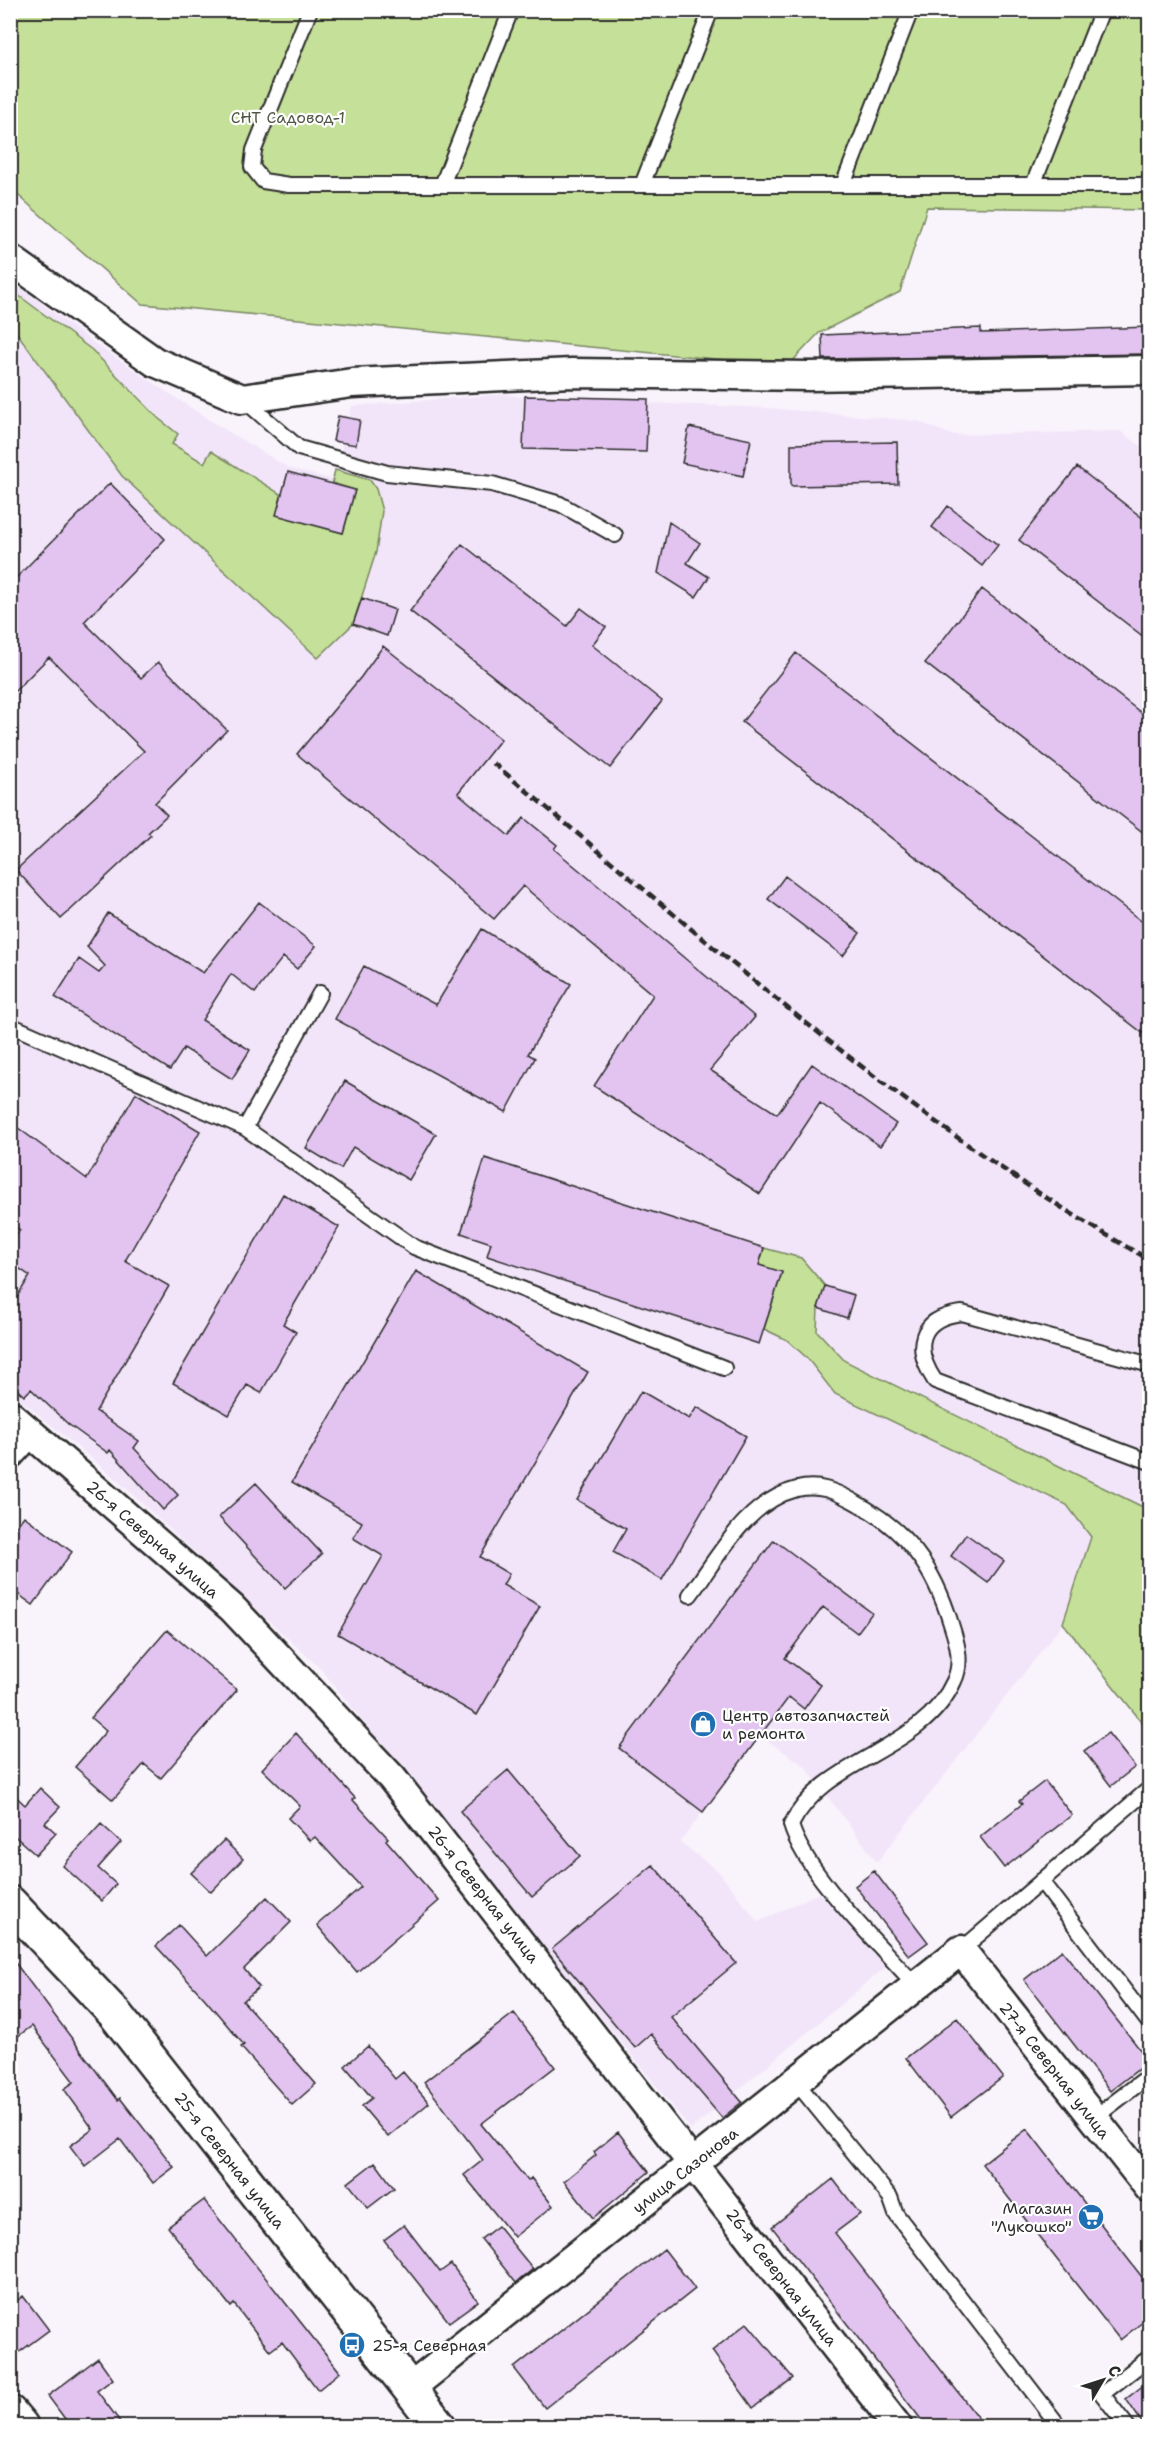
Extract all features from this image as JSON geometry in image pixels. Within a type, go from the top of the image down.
[{"type":"main road","name":"25-я Северная улица","points":[[10,1903],[115,2014],[439,2427]]},
{"type":"main road","points":[[10,2413],[21,2427]]},
{"type":"street","points":[[10,259],[155,362],[242,399],[352,383],[572,373],[809,376],[1149,370]]},
{"type":"street","points":[[10,1454],[20,1424]]},
{"type":"street","name":"26-я Северная улица","points":[[20,1424],[232,1608],[392,1778],[897,2427]]},
{"type":"street","name":"улица Сазонова","points":[[409,2389],[961,1950]]},
{"type":"street","name":"27-я Северная улица","points":[[961,1950],[1149,2189]]},
{"type":"lane","points":[[310,10],[254,150],[252,167],[263,181],[289,185],[1149,185]]},
{"type":"lane","points":[[442,185],[511,10]]},
{"type":"lane","points":[[642,185],[711,10]]},
{"type":"lane","points":[[843,185],[911,10]]},
{"type":"lane","points":[[1033,185],[1102,10]]},
{"type":"lane","points":[[242,399],[299,448],[387,473],[492,484],[560,504],[615,535]]},
{"type":"lane","points":[[245,1128],[320,993]]},
{"type":"lane","points":[[10,1025],[245,1128],[414,1247],[724,1368]]},
{"type":"lane","points":[[1149,1365],[962,1313],[944,1315],[929,1325],[921,1344],[924,1363],[935,1381],[1149,1462]]},
{"type":"lane","points":[[690,1595],[748,1516],[769,1501],[798,1489],[828,1488],[878,1514],[914,1547],[941,1591],[959,1648],[955,1680],[950,1689],[933,1715],[881,1752],[825,1783],[799,1809],[791,1826],[796,1844],[825,1883],[916,1986]]},
{"type":"lane","points":[[961,1950],[1149,1788]]},
{"type":"lane","points":[[1041,1881],[1149,2024]]},
{"type":"lane","points":[[1094,2118],[1149,2075]]},
{"type":"lane","points":[[796,2082],[890,2197],[896,2214],[1059,2427]]},
{"type":"lane","points":[[1127,2427],[1102,2394],[1149,2357]]},
{"type":"shaded area","points":[[10,280],[97,345],[209,420],[289,468],[334,480],[352,406],[506,394],[525,398],[768,408],[917,421],[952,435],[1120,431],[1149,452],[1149,1731],[1063,1623],[877,1862],[804,1765],[760,1736],[680,1842],[718,1871],[758,1922],[819,1893],[887,1966],[691,2129],[321,1669],[109,1473],[11,1392]]},
{"type":"green space","name":"СНТ Садовод-1","points":[[11,11],[1149,11],[1149,210],[927,207],[900,292],[819,333],[788,366],[142,304],[11,189]]},
{"type":"green space","points":[[10,289],[92,350],[158,418],[178,434],[172,444],[204,463],[211,451],[282,495],[277,515],[343,533],[355,490],[332,483],[335,470],[370,480],[376,489],[382,511],[376,552],[353,624],[318,658],[122,476],[11,325]]},
{"type":"green space","points":[[764,1248],[801,1258],[825,1286],[818,1308],[817,1331],[845,1361],[1149,1510],[1149,1731],[1063,1623],[1091,1537],[1067,1505],[835,1394],[807,1358],[787,1340],[764,1329],[782,1273],[759,1265]]},
{"type":"building","points":[[1149,327],[1149,354],[823,359],[822,335],[981,328],[981,333]]},
{"type":"building","points":[[525,396],[648,399],[646,452],[523,449]]},
{"type":"building","points":[[338,416],[360,420],[356,445],[333,441]]},
{"type":"building","points":[[689,427],[751,440],[743,476],[682,463]]},
{"type":"building","points":[[897,442],[898,484],[791,486],[791,444]]},
{"type":"building","points":[[1077,467],[1149,523],[1149,641],[1019,540]]},
{"type":"building","points":[[288,472],[355,490],[343,533],[276,515]]},
{"type":"building","points":[[110,483],[165,539],[84,622],[141,678],[158,662],[227,730],[155,803],[167,815],[148,833],[151,835],[61,919],[16,870],[144,751],[49,657],[10,696],[10,584]]},
{"type":"building","points":[[948,506],[998,545],[982,566],[932,527]]},
{"type":"building","points":[[669,522],[700,543],[687,563],[709,577],[696,597],[658,573]]},
{"type":"building","points":[[462,544],[567,626],[581,608],[606,627],[592,645],[662,701],[610,768],[410,611]]},
{"type":"building","points":[[982,589],[1149,719],[1149,837],[925,663]]},
{"type":"building","points":[[362,598],[395,610],[387,636],[353,624]]},
{"type":"building","points":[[383,646],[501,739],[458,793],[509,836],[524,818],[557,845],[554,849],[755,1017],[710,1070],[777,1114],[812,1064],[896,1124],[880,1146],[820,1103],[760,1194],[594,1086],[653,995],[523,886],[494,919],[297,754],[361,677]]},
{"type":"building","points":[[796,653],[1149,927],[1149,1038],[742,722]]},
{"type":"building","points":[[785,876],[860,933],[843,956],[768,899]]},
{"type":"building","points":[[259,902],[316,946],[297,969],[283,957],[255,993],[231,974],[202,1020],[250,1050],[232,1079],[184,1048],[170,1070],[55,997],[79,959],[99,973],[105,966],[87,947],[108,913],[203,973]]},
{"type":"building","points":[[482,929],[571,984],[528,1054],[535,1058],[506,1112],[335,1019],[364,966],[436,1005]]},
{"type":"building","points":[[345,1081],[436,1134],[409,1180],[353,1147],[341,1169],[306,1148]]},
{"type":"building","points":[[136,1093],[200,1131],[125,1261],[169,1286],[96,1411],[139,1441],[134,1448],[178,1495],[163,1510],[110,1450],[108,1453],[68,1424],[31,1389],[24,1396],[10,1383],[10,1308],[30,1276],[10,1262],[10,1245],[20,1230],[10,1223],[10,1122],[87,1179]]},
{"type":"building","points":[[485,1158],[764,1248],[759,1265],[782,1272],[759,1344],[487,1256],[491,1243],[461,1233]]},
{"type":"building","points":[[283,1194],[339,1227],[283,1324],[296,1332],[261,1393],[247,1385],[229,1415],[173,1383]]},
{"type":"building","points":[[416,1271],[588,1372],[480,1557],[509,1574],[503,1585],[540,1606],[477,1715],[338,1634],[383,1556],[353,1538],[362,1522],[292,1482]]},
{"type":"building","points":[[825,1286],[854,1295],[847,1318],[818,1308]]},
{"type":"building","points":[[641,1391],[689,1419],[697,1407],[746,1436],[662,1580],[613,1552],[626,1529],[577,1500]]},
{"type":"building","points":[[256,1483],[322,1554],[285,1588],[219,1517]]},
{"type":"building","points":[[24,1516],[72,1552],[33,1605],[10,1588],[10,1535]]},
{"type":"building","points":[[966,1534],[1004,1561],[988,1583],[951,1556]]},
{"type":"building","points":[[774,1540],[872,1613],[857,1633],[823,1607],[785,1658],[821,1685],[804,1709],[789,1697],[703,1812],[619,1748]]},
{"type":"building","points":[[167,1630],[237,1690],[161,1778],[144,1764],[113,1800],[75,1767],[106,1731],[91,1718]]},
{"type":"building","points":[[296,1733],[355,1798],[353,1800],[388,1838],[386,1840],[439,1901],[357,1972],[317,1925],[361,1887],[315,1837],[310,1841],[288,1818],[300,1806],[262,1769]]},
{"type":"building","points":[[1108,1733],[1135,1767],[1111,1786],[1084,1751]]},
{"type":"building","points":[[508,1770],[580,1856],[532,1897],[460,1811]]},
{"type":"building","points":[[1045,1781],[1072,1815],[1004,1868],[980,1837],[1022,1804],[1019,1801]]},
{"type":"building","points":[[40,1788],[60,1807],[45,1823],[56,1833],[36,1855],[10,1832],[10,1791],[25,1805]]},
{"type":"building","points":[[101,1824],[121,1842],[98,1868],[116,1884],[102,1901],[63,1866]]},
{"type":"building","points":[[224,1840],[243,1859],[211,1892],[191,1873]]},
{"type":"building","points":[[653,1865],[736,1963],[671,2017],[742,2102],[722,2118],[651,2034],[635,2048],[552,1949]]},
{"type":"building","points":[[874,1871],[928,1942],[909,1956],[855,1886]]},
{"type":"building","points":[[267,1897],[291,1922],[244,1969],[259,1987],[243,2001],[316,2084],[292,2105],[241,2047],[244,2045],[205,1999],[156,1946],[179,1925],[207,1956]]},
{"type":"building","points":[[1062,1950],[1149,2061],[1110,2091],[1024,1980]]},
{"type":"building","points":[[10,1956],[118,2100],[120,2098],[174,2167],[153,2183],[120,2139],[85,2166],[70,2146],[93,2129],[64,2089],[74,2082],[32,2026],[10,2042]]},
{"type":"building","points":[[514,2013],[555,2067],[481,2124],[528,2181],[531,2178],[553,2206],[514,2237],[464,2175],[483,2160],[424,2082]]},
{"type":"building","points":[[957,2018],[1003,2077],[951,2117],[906,2058]]},
{"type":"building","points":[[368,2046],[395,2079],[403,2072],[429,2103],[388,2137],[362,2106],[372,2098],[345,2066]]},
{"type":"building","points":[[1027,2129],[1149,2286],[1149,2317],[1120,2340],[982,2164]]},
{"type":"building","points":[[618,2132],[649,2172],[593,2218],[564,2181],[596,2155],[594,2152]]},
{"type":"building","points":[[375,2162],[394,2188],[368,2208],[348,2183]]},
{"type":"building","points":[[833,2179],[860,2214],[835,2233],[985,2427],[927,2427],[772,2227]]},
{"type":"building","points":[[204,2200],[340,2372],[318,2390],[282,2342],[270,2351],[234,2304],[231,2307],[168,2227]]},
{"type":"building","points":[[404,2225],[440,2272],[451,2264],[478,2301],[449,2322],[384,2240]]},
{"type":"building","points":[[498,2226],[533,2269],[516,2283],[481,2239]]},
{"type":"building","points":[[664,2249],[695,2289],[545,2408],[514,2368]]},
{"type":"building","points":[[23,2296],[49,2330],[10,2359],[10,2306]]},
{"type":"building","points":[[747,2323],[793,2378],[753,2408],[712,2351]]},
{"type":"building","points":[[98,2358],[113,2379],[97,2391],[124,2427],[71,2427],[48,2396]]},
{"type":"building","points":[[1149,2381],[1149,2427],[1145,2427],[1126,2399]]},
{"type":"railway","points":[[493,763],[730,961],[892,1090],[976,1150],[1062,1207],[1150,1260]]},
{"type":"place","name":"Центр автозапчастей и ремонта","points":[[703,1724]]},
{"type":"place","name":"Магазин \"Лукошко\"","points":[[1091,2217]]},
{"type":"place","name":"25-я Северная","points":[[352,2345]]}]
